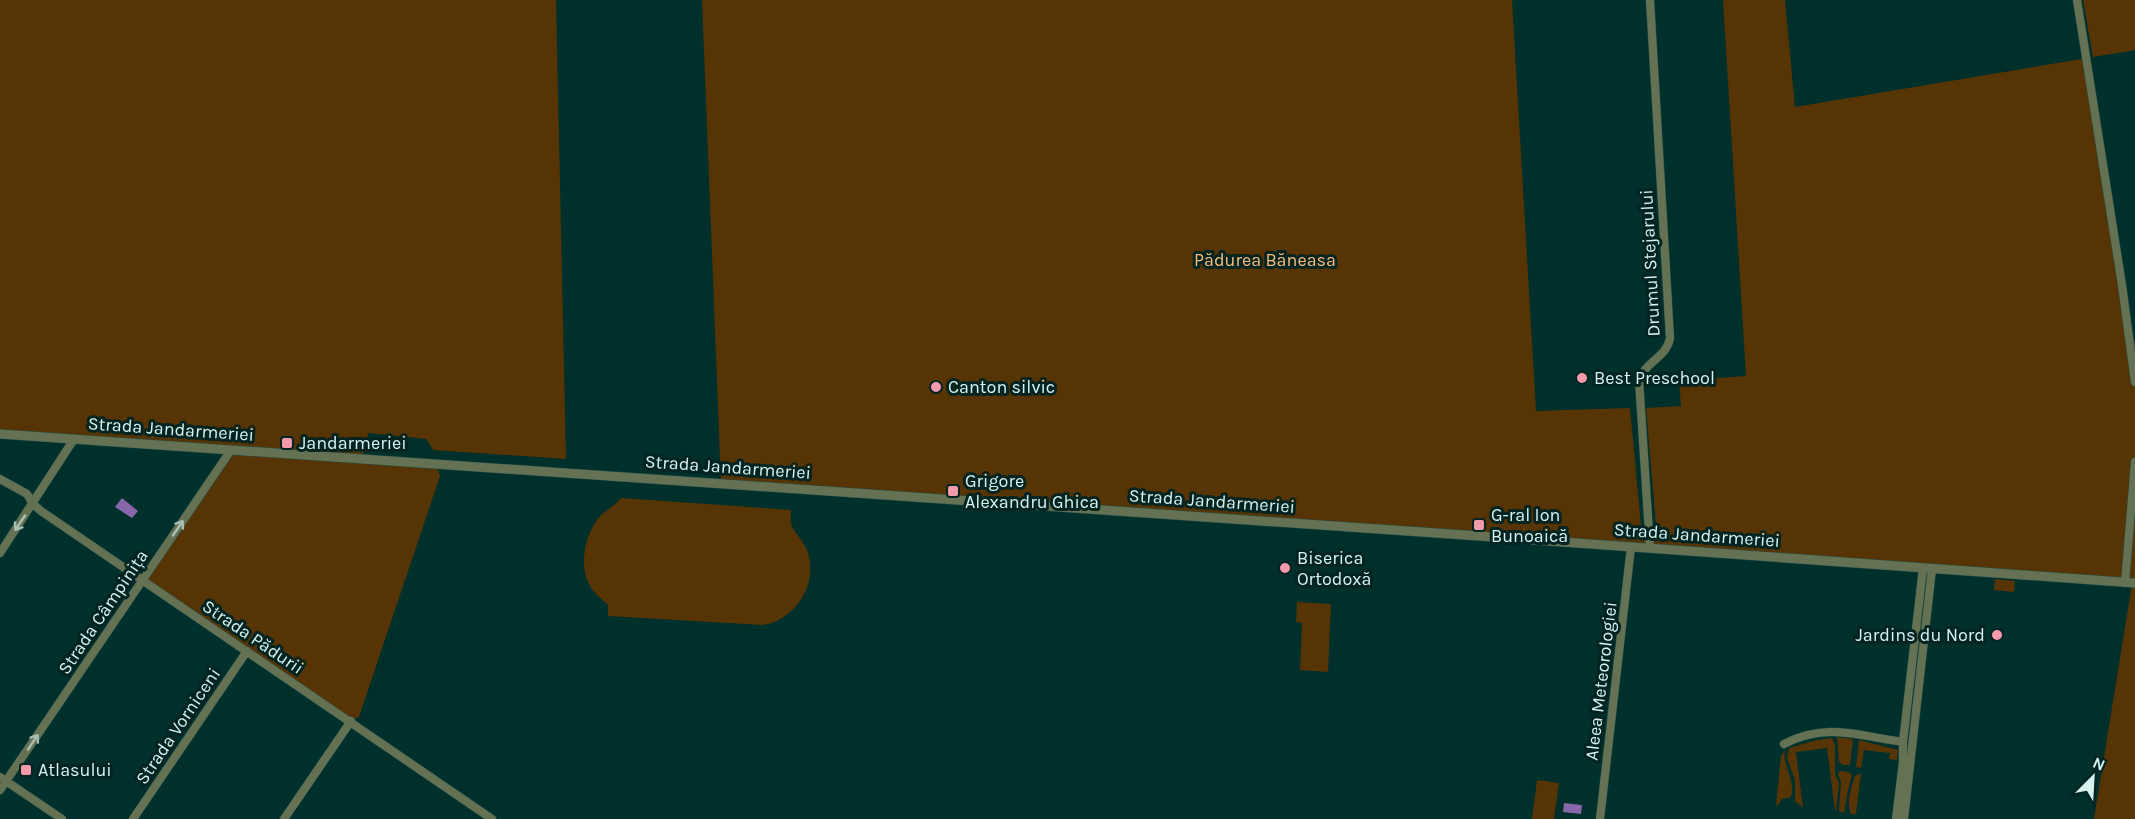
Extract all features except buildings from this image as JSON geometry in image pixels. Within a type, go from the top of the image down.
[{"type":"street","name":"Drumul Stejarului","points":[[1650,0],[1670,338],[1668,347],[1643,371],[1639,380],[1650,548]]},
{"type":"street","points":[[2077,0],[2135,382]]},
{"type":"street","name":"Strada Jandarmeriei","points":[[0,434],[361,457],[2130,583]]},
{"type":"street","points":[[0,553],[74,439]]},
{"type":"street","name":"Strada Câmpinița","points":[[0,790],[3,779],[231,450]]},
{"type":"street","points":[[2130,583],[2135,462]]},
{"type":"street","name":"Strada Pădurii","points":[[0,479],[27,494],[33,504],[492,819]]},
{"type":"street","name":"Aleea Meteorologiei","points":[[1600,819],[1631,547]]},
{"type":"street","points":[[1896,819],[1903,762],[1903,742],[1927,569]]},
{"type":"street","points":[[1904,819],[1927,569]]},
{"type":"street","name":"Strada Vorniceni","points":[[133,819],[247,651]]},
{"type":"street","points":[[284,819],[351,722]]},
{"type":"street","points":[[1784,744],[1806,734],[1827,731],[1903,742]]},
{"type":"street","points":[[3,779],[62,819]]},
{"type":"green space","points":[[0,0],[556,0],[566,459],[433,450],[426,439],[368,433],[367,448],[361,457],[436,463],[440,476],[359,717],[351,721],[143,580],[230,451],[0,434]]},
{"type":"green space","name":"Pădurea Băneasa","points":[[702,0],[1512,0],[1536,411],[1630,408],[1642,537],[1657,537],[1646,408],[1681,406],[1679,381],[1746,376],[1723,0],[1785,0],[1795,107],[2087,58],[2130,341],[2135,341],[2135,819],[2094,819],[2132,584],[721,483]]},
{"type":"green space","points":[[2083,0],[2135,0],[2135,50],[2093,57]]},
{"type":"green space","points":[[621,498],[791,510],[791,524],[808,553],[810,577],[807,589],[794,608],[785,616],[763,625],[608,616],[608,605],[589,584],[584,560],[589,534],[597,520]]},
{"type":"green space","points":[[1995,579],[2015,581],[2014,592],[1994,590]]},
{"type":"green space","points":[[1297,602],[1331,604],[1328,672],[1300,670],[1302,623],[1296,622]]},
{"type":"green space","points":[[1837,737],[1853,739],[1850,765],[1843,765],[1839,762]]},
{"type":"green space","points":[[1832,738],[1835,745],[1835,775],[1839,783],[1836,809],[1835,811],[1827,748],[1796,752],[1803,808],[1795,801],[1795,780],[1787,758],[1789,748]]},
{"type":"green space","points":[[1859,740],[1898,750],[1897,760],[1889,759],[1890,753],[1864,750],[1861,768],[1856,767]]},
{"type":"green space","points":[[1785,750],[1785,762],[1792,784],[1791,797],[1782,799],[1776,805],[1781,756]]},
{"type":"green space","points":[[1839,771],[1849,772],[1852,775],[1844,813],[1839,811],[1841,781]]},
{"type":"green space","points":[[1861,773],[1856,814],[1851,814],[1849,800],[1851,790],[1855,776]]},
{"type":"green space","points":[[1537,780],[1559,783],[1554,819],[1532,819]]},
{"type":"shaded area","points":[[122,498],[138,511],[132,518],[115,507]]},
{"type":"shaded area","points":[[1564,803],[1582,805],[1581,814],[1563,812]]},
{"type":"place","name":"Best Preschool","points":[[1582,378]]},
{"type":"place","name":"Canton silvic","points":[[936,387]]},
{"type":"place","name":"Jandarmeriei","points":[[287,443]]},
{"type":"place","name":"Grigore Alexandru Ghica","points":[[953,491]]},
{"type":"place","name":"G-ral Ion Bunoaică","points":[[1479,525]]},
{"type":"place","name":"Biserica Ortodoxă","points":[[1285,568]]},
{"type":"place","name":"Jardins du Nord","points":[[1997,635]]},
{"type":"place","name":"Atlasului","points":[[26,770]]}]
